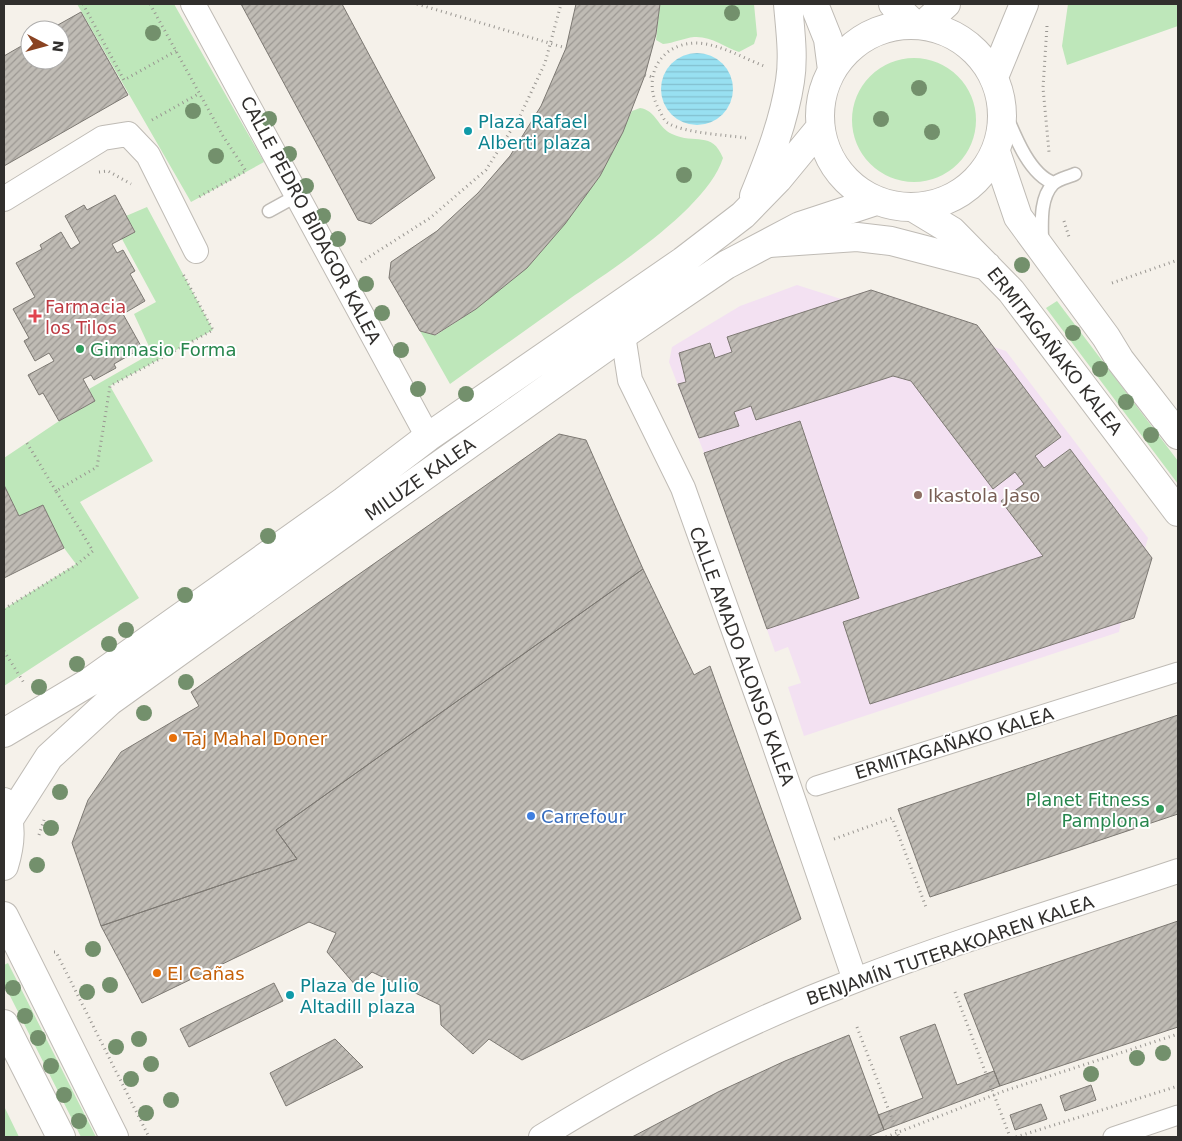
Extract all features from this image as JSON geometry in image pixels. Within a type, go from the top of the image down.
[{"type":"main road","points":[[749,208],[773,144],[789,88],[792,46],[788,4]]},
{"type":"main road","points":[[814,4],[828,39],[832,70]]},
{"type":"main road","points":[[892,4],[919,25]]},
{"type":"main road","points":[[919,25],[946,4]]},
{"type":"main road","points":[[994,77],[1024,4]]},
{"type":"main road","points":[[919,25],[939,29],[962,40],[980,56],[994,77],[1002,105],[1002,129],[996,152],[985,171],[970,186],[944,202],[914,208],[895,207],[876,201],[855,189],[838,172],[827,152],[820,128],[822,99],[832,70],[847,51],[867,36],[890,27],[919,25]]},
{"type":"main road","name":"MILUZE KALEA","points":[[4,733],[88,683],[344,501],[428,437],[683,261],[749,208],[778,179],[820,128]]},
{"type":"main road","points":[[996,152],[1018,217],[1106,337],[1120,360],[1178,435]]},
{"type":"main road","name":"MILUZE KALEA","points":[[7,810],[49,757],[110,701],[622,335],[726,265],[800,226],[876,201]]},
{"type":"main road","name":"ERMITAGAÑAKO KALEA","points":[[914,208],[952,231],[1011,291],[1178,512]]},
{"type":"main road","points":[[770,243],[857,237],[892,241],[988,266]]},
{"type":"main road","points":[[4,866],[11,842],[7,810]]},
{"type":"main road","points":[[4,916],[114,1137]]},
{"type":"main road","points":[[4,1024],[61,1137]]},
{"type":"street","name":"CALLE PEDRO BIDAGOR KALEA","points":[[193,4],[428,437]]},
{"type":"street","points":[[4,198],[103,138],[128,134],[148,155],[196,251]]},
{"type":"street","name":"CALLE AMADO ALONSO KALEA","points":[[622,335],[630,380],[683,488],[768,723],[855,980]]},
{"type":"street","name":"ERMITAGAÑAKO KALEA","points":[[816,786],[1178,672]]},
{"type":"street","name":"BENJAMÍN TUTERAKOAREN KALEA","points":[[541,1137],[611,1094],[717,1039],[855,980],[1178,871]]},
{"type":"street","points":[[1113,1137],[1178,1115]]},
{"type":"lane","points":[[1002,105],[1017,140],[1036,173],[1044,180],[1054,184]]},
{"type":"lane","points":[[1042,251],[1043,210],[1046,197],[1054,184],[1075,174]]},
{"type":"lane","points":[[269,211],[298,195]]},
{"type":"path","points":[[83,4],[124,80],[176,51]]},
{"type":"path","points":[[150,4],[224,136],[246,171],[191,202]]},
{"type":"path","points":[[417,4],[566,48]]},
{"type":"path","points":[[362,262],[430,218],[486,170],[520,116],[545,63],[552,43],[561,4]]},
{"type":"path","points":[[1047,22],[1043,88],[1045,122],[1054,184],[1061,214],[1073,245]]},
{"type":"path","points":[[747,138],[682,129],[666,123],[654,101],[652,77],[663,55],[673,47],[694,43],[709,44],[764,66]]},
{"type":"path","points":[[645,75],[652,77]]},
{"type":"path","points":[[144,124],[200,93]]},
{"type":"path","points":[[93,172],[108,171],[129,181],[134,188]]},
{"type":"path","points":[[1112,283],[1178,260]]},
{"type":"path","points":[[56,491],[97,467],[110,386],[213,330],[182,273]]},
{"type":"path","points":[[4,608],[76,564],[93,551],[27,442]]},
{"type":"path","points":[[4,651],[24,683]]},
{"type":"path","points":[[834,839],[892,818],[926,907]]},
{"type":"path","points":[[955,992],[1010,1137]]},
{"type":"path","points":[[857,1027],[899,1137]]},
{"type":"path","points":[[886,1137],[994,1095],[1178,1034]]},
{"type":"path","points":[[1016,1137],[1178,1086]]},
{"type":"shaded area","name":"Ikastola Jaso","points":[[797,285],[841,299],[871,290],[977,325],[994,347],[1006,351],[1148,538],[1145,548],[1152,558],[1134,618],[1121,622],[1119,632],[804,736],[788,687],[801,683],[788,647],[775,652],[704,453],[669,362],[672,347],[740,306]]},
{"type":"green space","points":[[77,4],[174,4],[264,162],[191,202]]},
{"type":"green space","points":[[660,4],[754,4],[757,35],[754,44],[739,52],[707,38],[700,37],[663,44],[656,40]]},
{"type":"green space","points":[[1068,4],[1178,4],[1178,26],[1067,65],[1062,46]]},
{"type":"green space","points":[[914,58],[938,63],[958,76],[971,96],[976,120],[971,144],[958,164],[938,177],[914,182],[890,177],[870,164],[857,144],[852,120],[857,96],[870,76],[890,63]]},
{"type":"green space","points":[[640,108],[650,112],[663,128],[672,134],[708,141],[714,144],[719,149],[723,158],[714,177],[679,217],[632,255],[450,384],[420,331],[436,335],[476,309],[600,176],[632,111]]},
{"type":"green space","points":[[147,207],[213,330],[110,386],[153,461],[80,502],[139,598],[4,686],[4,609],[76,564],[64,548],[43,505],[19,516],[4,485],[4,458],[59,421],[95,401],[89,389],[152,353],[134,314],[156,302],[122,239],[135,231],[126,216]]},
{"type":"green space","points":[[1057,301],[1178,461],[1178,484],[1046,308]]},
{"type":"green space","points":[[8,963],[96,1137],[81,1137],[4,984],[4,965]]},
{"type":"green space","points":[[4,1106],[19,1137],[4,1137]]},
{"type":"water","points":[[697,53],[717,59],[727,69],[733,89],[727,109],[717,119],[697,125],[677,119],[667,109],[661,89],[667,69],[677,59]]},
{"type":"building","points":[[241,4],[342,4],[435,178],[371,224],[358,220]]},
{"type":"building","points":[[576,4],[660,4],[656,34],[645,75],[623,132],[600,176],[565,224],[527,268],[476,309],[435,335],[420,331],[389,278],[391,262],[437,231],[478,193],[510,156],[541,106],[566,48]]},
{"type":"building","points":[[81,12],[128,95],[4,166],[4,56],[20,47],[20,70],[70,70],[70,20],[67,20]]},
{"type":"building","points":[[115,195],[135,232],[112,244],[117,253],[123,250],[135,271],[130,274],[145,301],[123,314],[142,348],[114,364],[116,368],[94,380],[91,375],[83,379],[95,401],[59,421],[43,393],[39,395],[28,375],[54,361],[49,353],[35,361],[24,341],[29,338],[13,309],[35,297],[16,263],[42,249],[40,245],[61,232],[71,249],[80,243],[65,216],[84,205],[87,210]]},
{"type":"building","points":[[871,290],[977,325],[1061,437],[1035,456],[1044,468],[1070,449],[1152,558],[1134,618],[870,704],[843,622],[1043,556],[1001,501],[1024,484],[1015,472],[993,489],[911,381],[893,376],[756,420],[751,406],[734,412],[739,426],[699,438],[678,384],[686,382],[679,353],[710,343],[715,358],[732,352],[727,337]]},
{"type":"building","points":[[800,421],[859,598],[767,629],[704,453]]},
{"type":"building","points":[[559,434],[586,440],[643,569],[276,830],[297,859],[101,926],[72,843],[88,800],[121,752],[199,706],[191,692]]},
{"type":"building","points":[[4,485],[19,516],[43,505],[64,548],[4,578]]},
{"type":"building","name":"Carrefour","points":[[643,569],[694,675],[710,666],[801,919],[522,1060],[489,1039],[473,1054],[441,1025],[440,1005],[372,972],[356,986],[327,952],[336,933],[309,922],[142,1003],[101,926],[297,859],[276,830]]},
{"type":"building","points":[[1178,715],[1178,814],[930,897],[898,809]]},
{"type":"building","points":[[1178,921],[1178,1027],[1000,1086],[964,994]]},
{"type":"building","points":[[274,983],[283,1001],[189,1047],[180,1029]]},
{"type":"building","points":[[935,1024],[957,1085],[994,1071],[1000,1086],[884,1130],[878,1115],[923,1098],[900,1037]]},
{"type":"building","points":[[849,1035],[884,1130],[867,1137],[632,1137],[718,1092],[785,1061]]},
{"type":"building","points":[[335,1039],[363,1067],[286,1106],[270,1073]]},
{"type":"building","points":[[1091,1085],[1096,1100],[1065,1111],[1060,1096]]},
{"type":"building","points":[[1041,1104],[1047,1119],[1015,1130],[1010,1115]]},
{"type":"place","name":"Plaza Rafael Alberti plaza","points":[[468,131]]},
{"type":"place","name":"Farmacia los Tilos","points":[[35,316]]},
{"type":"place","name":"Gimnasio Forma","points":[[80,349]]},
{"type":"place","name":"Ikastola Jaso","points":[[918,495]]},
{"type":"place","name":"Taj Mahal Doner","points":[[173,738]]},
{"type":"place","name":"Planet Fitness Pamplona","points":[[1160,809]]},
{"type":"place","name":"Carrefour","points":[[531,816]]},
{"type":"place","name":"El Cañas","points":[[157,973]]},
{"type":"place","name":"Plaza de Julio Altadill plaza","points":[[290,995]]}]
